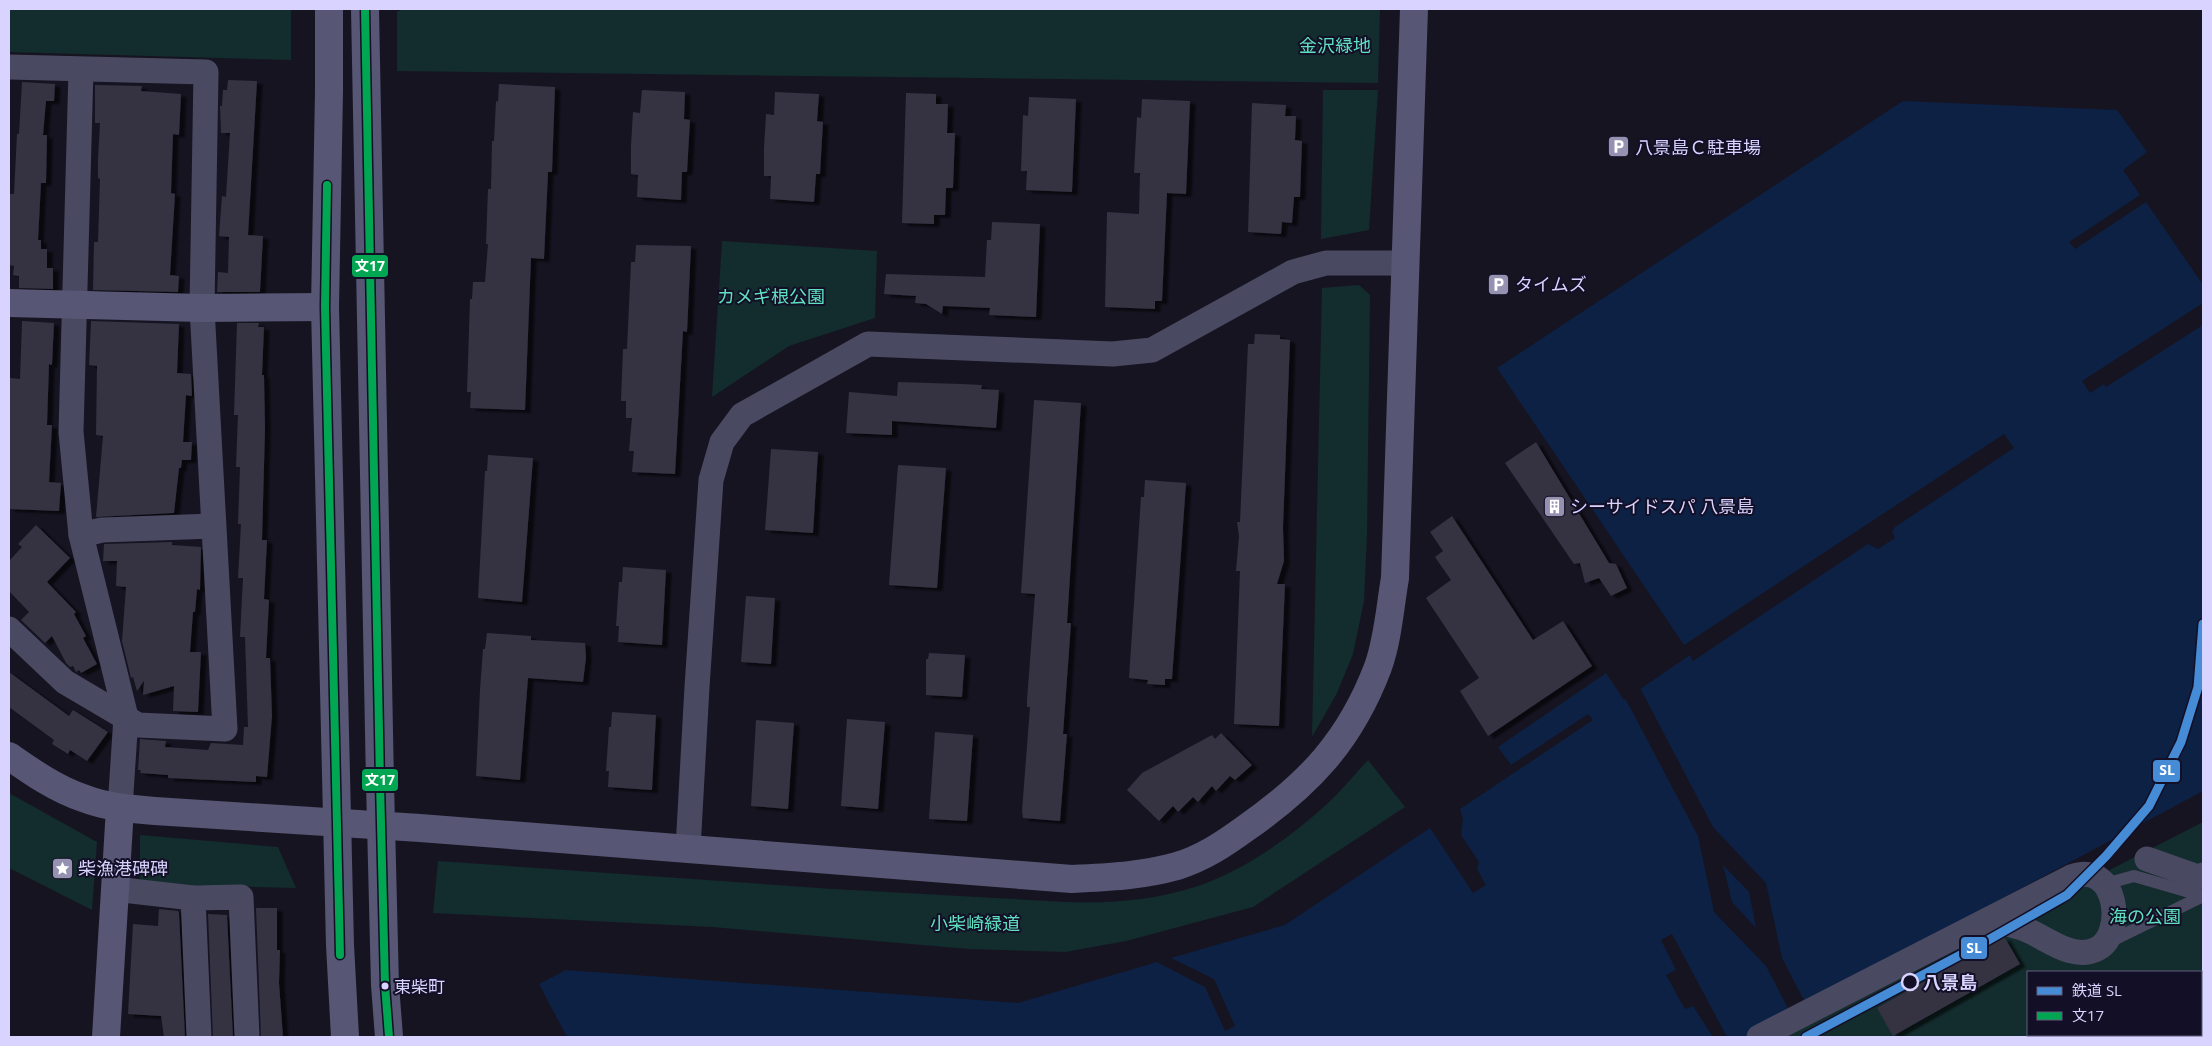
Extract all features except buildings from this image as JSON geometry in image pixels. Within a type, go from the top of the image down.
[{"type":"street","points":[[329,9],[330,91],[325,307],[336,823],[345,1037]]},
{"type":"street","points":[[365,9],[385,984],[390,1037]]},
{"type":"street","points":[[9,756],[38,776],[82,798],[120,808],[382,825],[1072,879],[1137,876],[1178,866],[1211,853],[1280,804],[1324,762],[1345,734],[1378,666],[1386,634],[1395,578],[1414,9]]},
{"type":"street","points":[[9,67],[206,72],[202,308],[225,729],[138,725],[126,716],[65,682],[9,629]]},
{"type":"street","points":[[81,70],[71,432],[81,535],[126,716],[106,1037]]},
{"type":"street","points":[[688,849],[711,480],[722,442],[742,414],[868,344],[1112,354],[1152,350],[1292,272],[1326,263],[1406,263]]},
{"type":"street","points":[[9,303],[202,308],[325,307]]},
{"type":"street","points":[[81,535],[102,530],[214,526]]},
{"type":"street","points":[[2147,859],[2198,877],[2203,875]]},
{"type":"street","points":[[1759,1037],[1990,920],[2081,874],[2093,875],[2105,884],[2111,896],[2113,923],[2110,936],[2104,944],[2091,951],[2074,952],[2025,929],[1990,920]]},
{"type":"street","points":[[114,889],[193,898],[241,897],[247,1037]]},
{"type":"street","points":[[193,898],[198,1037]]},
{"type":"lane","points":[[2105,884],[2134,876],[2203,896]]},
{"type":"lane","points":[[2104,944],[2203,896]]},
{"type":"green space","points":[[9,9],[291,9],[291,60],[9,52]]},
{"type":"green space","name":"金沢緑地","points":[[403,9],[1380,9],[1378,83],[397,71],[397,12]]},
{"type":"green space","points":[[1323,90],[1378,90],[1369,230],[1321,239]]},
{"type":"green space","name":"カメギ根公園","points":[[722,241],[877,251],[875,318],[789,346],[712,397]]},
{"type":"green space","points":[[1359,285],[1370,295],[1367,534],[1364,601],[1353,654],[1337,693],[1312,737],[1322,288]]},
{"type":"green space","name":"小柴崎緑道","points":[[1368,760],[1405,807],[1253,907],[1126,941],[1065,952],[969,949],[712,927],[433,913],[438,861],[833,889],[1065,902],[1115,902],[1149,898],[1198,886],[1233,871],[1266,852],[1326,805]]},
{"type":"green space","points":[[9,793],[97,842],[92,910],[9,868]]},
{"type":"green space","name":"海の公園","points":[[2203,822],[2203,1037],[1784,1037]]},
{"type":"green space","points":[[140,835],[278,847],[296,888],[140,884]]},
{"type":"water","points":[[1903,101],[2117,110],[2147,152],[2123,170],[2140,195],[2069,242],[2075,249],[2146,202],[2201,282],[2203,281],[2203,303],[2082,381],[2090,393],[2104,384],[2106,387],[2203,325],[2203,791],[1743,1037],[1727,1037],[1672,934],[1661,940],[1676,970],[1666,975],[1685,1009],[1693,1006],[1713,1037],[567,1037],[539,984],[566,970],[1018,1003],[1157,962],[1205,987],[1225,1031],[1235,1026],[1214,979],[1171,958],[1285,925],[1430,828],[1473,893],[1486,885],[1477,869],[1479,862],[1461,835],[1463,820],[1460,809],[1593,720],[1588,714],[1511,765],[1498,747],[1606,673],[1624,700],[1690,655],[1693,661],[1868,544],[1878,549],[1895,538],[1892,531],[1895,527],[2014,448],[2004,434],[1684,645],[1497,368]]},
{"type":"pier","points":[[1639,686],[1713,827],[1766,883],[1782,958],[1807,1006],[1791,1014],[1766,966],[1714,912],[1698,836],[1624,696]],"holes":[[[1723,865],[1749,892],[1756,928],[1732,902]]]},
{"type":"rail line","name":"SL","points":[[1806,1037],[1983,943],[2067,895],[2106,856],[2149,806],[2181,742],[2198,687],[2203,624]]},
{"type":"transit line","name":"文17","points":[[365,9],[380,783],[385,985],[389,1037]]},
{"type":"transit line","name":"文17","points":[[327,185],[325,307],[340,955]]},
{"type":"place","name":"八景島Ｃ駐車場","points":[[1619,147]]},
{"type":"place","name":"タイムズ","points":[[1499,284]]},
{"type":"place","name":"シーサイドスパ 八景島","points":[[1554,506]]},
{"type":"place","name":"柴漁港碑碑","points":[[62,868]]},
{"type":"place","name":"八景島","points":[[1910,982]]},
{"type":"place","name":"東柴町","points":[[385,986]]}]
